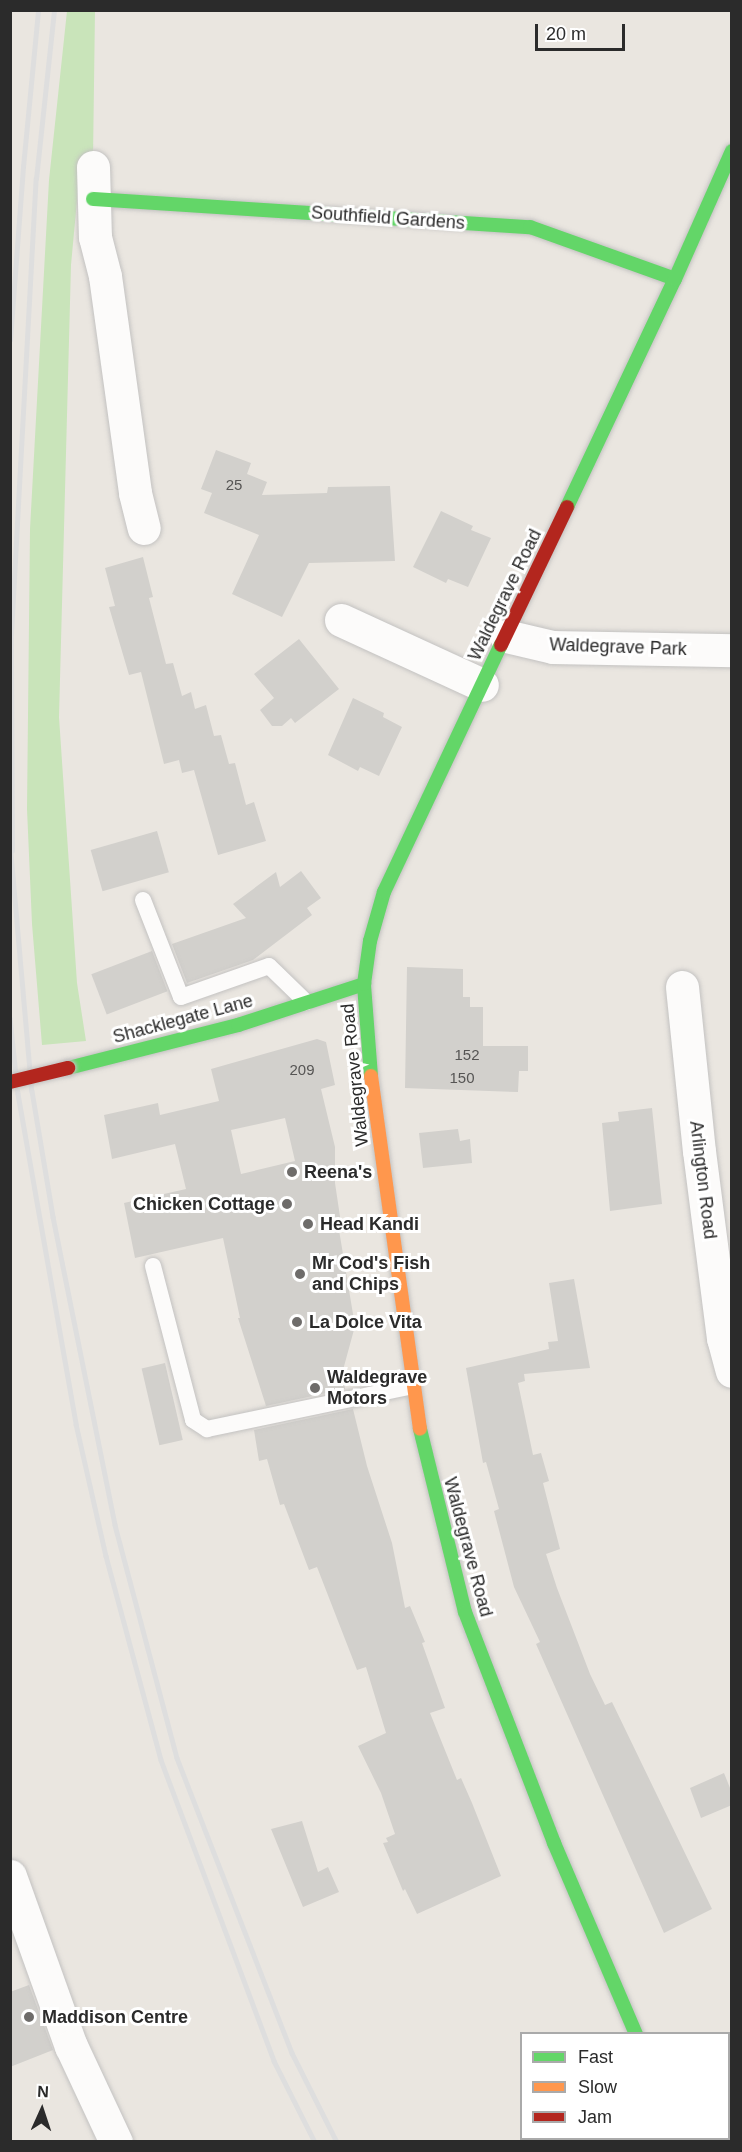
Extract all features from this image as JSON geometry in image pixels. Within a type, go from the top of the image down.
[{"type":"main road","name":"Waldegrave Road","points":[[635,2032],[554,1843],[465,1612],[422,1441],[412,1386],[373,1102],[364,984],[370,941],[384,892],[675,279],[732,151]]},
{"type":"main road","name":"Southfield Gardens","points":[[93,199],[530,227],[675,279]]},
{"type":"main road","name":"Shacklegate Lane","points":[[10,1082],[238,1024],[364,984]]},
{"type":"street","points":[[93,167],[95,237],[105,276],[135,493],[144,528]]},
{"type":"street","points":[[341,620],[482,685]]},
{"type":"street","name":"Waldegrave Park","points":[[506,636],[553,647],[732,650]]},
{"type":"street","name":"Arlington Road","points":[[682,987],[700,1162],[723,1338],[732,1371]]},
{"type":"street","points":[[10,1876],[71,2046],[116,2142]]},
{"type":"lane","points":[[143,900],[181,997],[269,966],[306,1002]]},
{"type":"lane","points":[[153,1266],[193,1420],[207,1430],[412,1386]]},
{"type":"green space","points":[[67,11],[95,11],[93,158],[81,158],[71,265],[59,717],[77,983],[86,1041],[42,1045],[32,924],[27,809],[30,529],[49,180]]},
{"type":"building","points":[[216,450],[251,463],[247,474],[267,482],[262,495],[327,493],[328,487],[390,486],[395,561],[309,563],[282,617],[232,594],[259,535],[204,513],[212,493],[201,489]]},
{"type":"building","points":[[441,511],[473,526],[471,530],[491,538],[468,587],[448,579],[446,583],[413,567]]},
{"type":"building","points":[[143,557],[153,597],[149,598],[166,664],[173,663],[182,696],[191,692],[195,709],[206,705],[214,736],[221,735],[229,764],[235,763],[246,805],[254,802],[266,841],[218,855],[194,770],[182,773],[179,760],[164,764],[141,672],[129,675],[109,607],[115,606],[105,568]]},
{"type":"building","points":[[299,639],[339,689],[295,723],[291,718],[282,726],[272,726],[260,710],[274,698],[254,674]]},
{"type":"building","points":[[353,698],[384,713],[383,717],[402,727],[379,776],[360,767],[358,771],[328,755]]},
{"type":"building","points":[[157,831],[169,872],[103,891],[91,850]]},
{"type":"building","points":[[301,871],[321,898],[307,908],[312,915],[253,960],[187,983],[172,944],[246,918],[233,904],[276,872],[280,887]]},
{"type":"building","points":[[152,951],[167,991],[107,1014],[91,974]]},
{"type":"building","points":[[407,967],[463,969],[463,997],[470,997],[470,1007],[483,1007],[483,1046],[528,1046],[528,1071],[519,1071],[518,1092],[405,1088]]},
{"type":"building","points":[[317,1039],[326,1042],[335,1085],[321,1089],[335,1147],[335,1183],[342,1230],[339,1230],[355,1326],[343,1370],[345,1389],[266,1406],[238,1318],[240,1318],[223,1238],[135,1258],[124,1203],[186,1189],[175,1144],[112,1159],[104,1115],[158,1103],[160,1115],[219,1101],[211,1069]],"holes":[[[285,1118],[295,1161],[241,1174],[231,1130]]]},
{"type":"building","points":[[652,1108],[662,1204],[610,1211],[602,1123],[619,1121],[618,1112]]},
{"type":"building","points":[[458,1129],[460,1141],[470,1139],[472,1163],[423,1168],[419,1133]]},
{"type":"building","points":[[574,1279],[590,1368],[524,1374],[525,1381],[518,1383],[533,1455],[541,1453],[549,1481],[543,1483],[560,1549],[546,1554],[557,1588],[590,1674],[605,1705],[612,1702],[712,1909],[664,1933],[536,1644],[540,1642],[514,1587],[494,1511],[499,1509],[486,1462],[483,1463],[466,1368],[549,1349],[548,1342],[558,1341],[549,1283]]},
{"type":"building","points":[[165,1363],[183,1440],[159,1445],[142,1368]]},
{"type":"building","points":[[353,1409],[367,1466],[392,1543],[405,1608],[410,1606],[425,1642],[422,1643],[445,1708],[430,1713],[457,1780],[461,1778],[472,1803],[501,1876],[417,1914],[405,1889],[403,1891],[383,1843],[388,1842],[386,1838],[395,1834],[381,1793],[358,1746],[386,1733],[366,1667],[357,1670],[317,1567],[309,1570],[284,1504],[280,1505],[267,1459],[259,1461],[254,1430]]},
{"type":"building","points":[[724,1773],[732,1793],[732,1805],[701,1818],[690,1788]]},
{"type":"building","points":[[302,1821],[318,1872],[328,1867],[339,1892],[303,1907],[271,1829]]},
{"type":"building","name":"Maddison Centre","points":[[29,1985],[53,2050],[10,2067],[10,1992]]},
{"type":"railway","points":[[10,340],[38,10]]},
{"type":"railway","points":[[12,851],[11,634],[36,179],[54,10]]},
{"type":"railway","points":[[10,842],[32,1091],[53,1217],[115,1525],[177,1758],[292,2053],[337,2142]]},
{"type":"railway","points":[[10,1018],[18,1094],[76,1424],[106,1556],[161,1760],[274,2061],[315,2142]]},
{"type":"traffic: fast","points":[[567,507],[675,279],[732,151]]},
{"type":"traffic: fast","points":[[93,199],[530,227],[675,279]]},
{"type":"traffic: fast","points":[[371,1076],[364,984],[370,941],[384,892],[501,645]]},
{"type":"traffic: fast","points":[[68,1068],[238,1025],[364,984]]},
{"type":"traffic: fast","points":[[420,1429],[465,1612],[554,1843],[635,2032]]},
{"type":"traffic: slow","points":[[371,1076],[420,1429]]},
{"type":"traffic: jam","points":[[501,645],[567,507]]},
{"type":"traffic: jam","points":[[10,1082],[68,1068]]},
{"type":"place","name":"Reena's","points":[[292,1172]]},
{"type":"place","name":"Chicken Cottage","points":[[287,1204]]},
{"type":"place","name":"Head Kandi","points":[[308,1224]]},
{"type":"place","name":"Mr Cod's Fish and Chips","points":[[300,1274]]},
{"type":"place","name":"La Dolce Vita","points":[[297,1322]]},
{"type":"place","name":"Waldegrave Motors","points":[[315,1388]]},
{"type":"place","name":"Maddison Centre","points":[[29,2017]]}]
